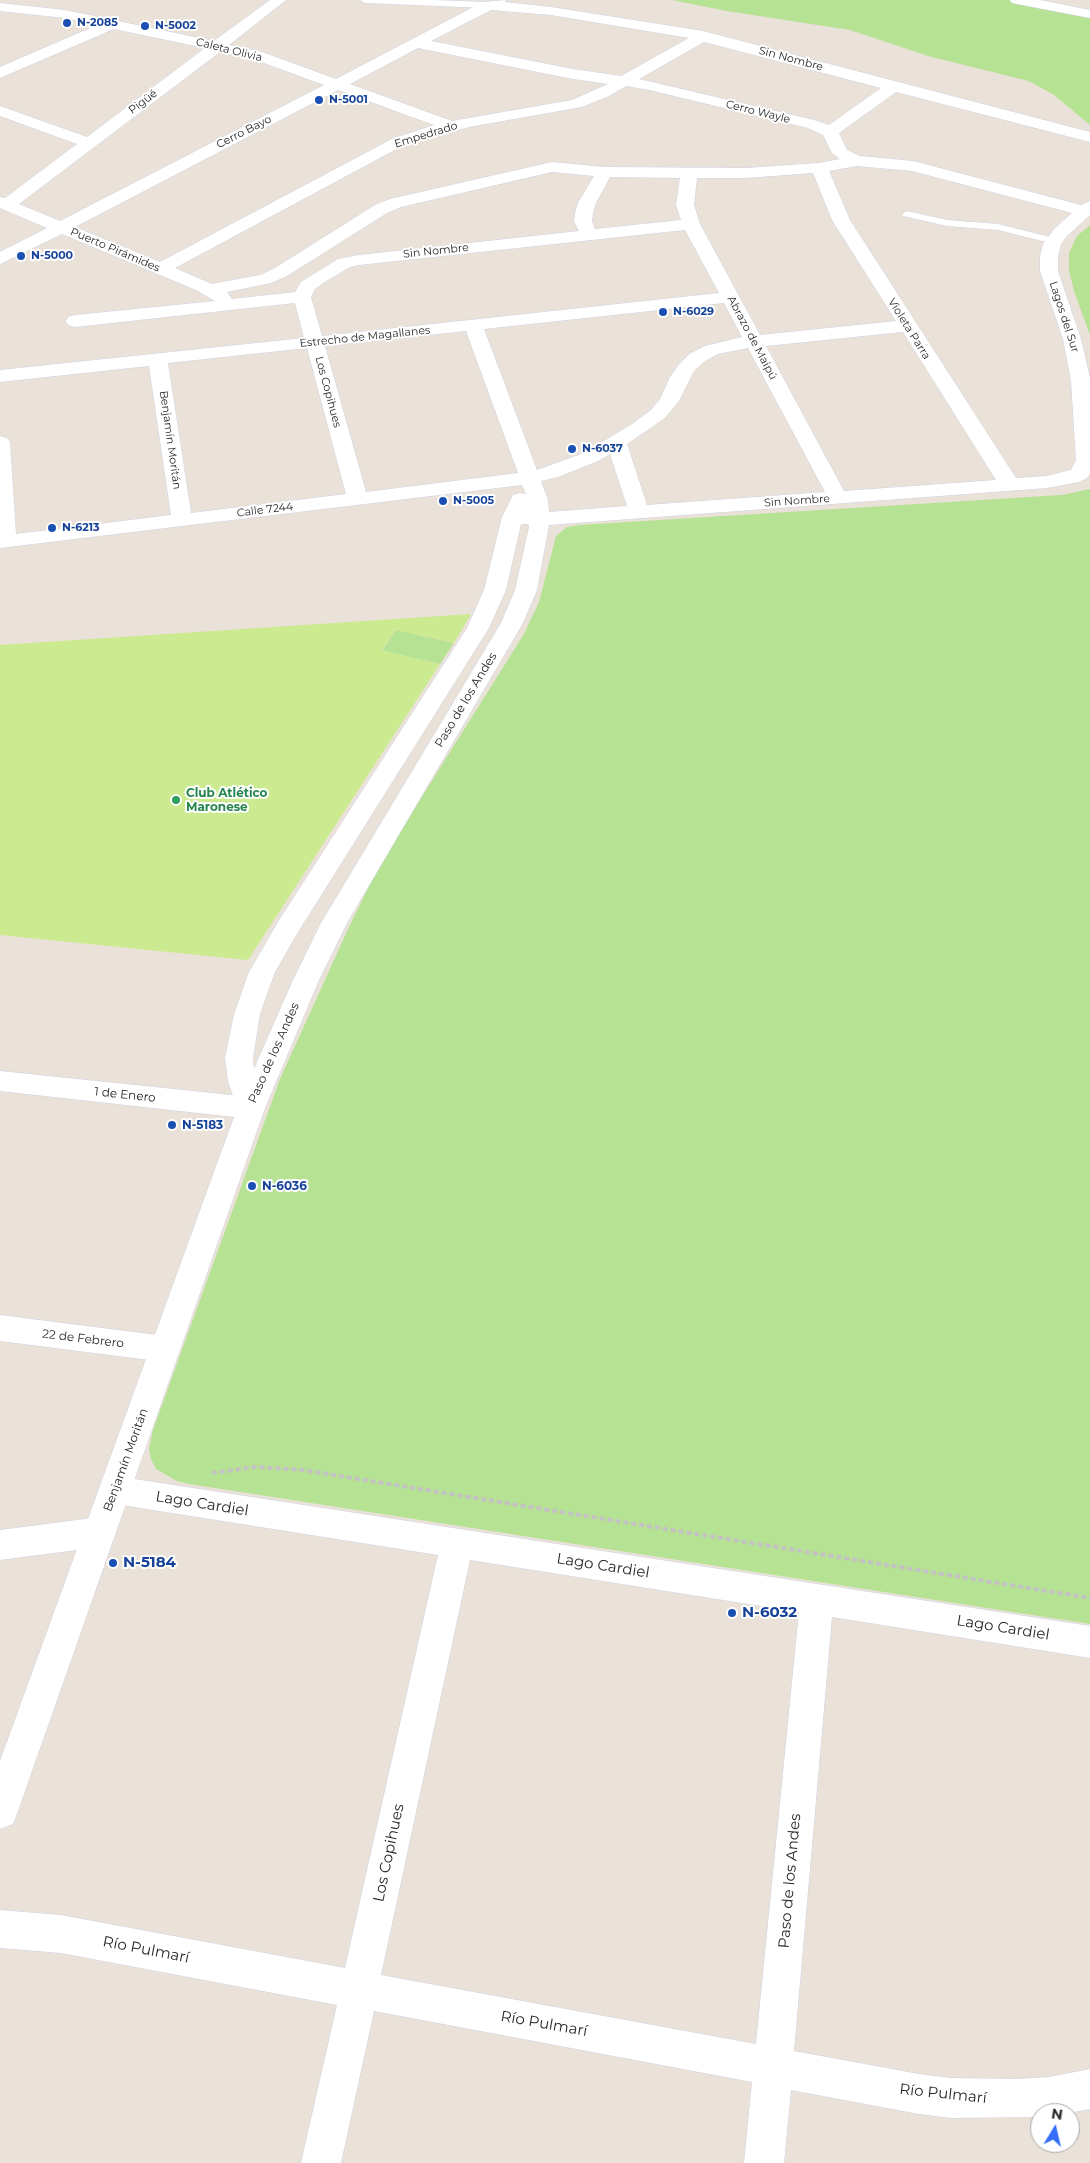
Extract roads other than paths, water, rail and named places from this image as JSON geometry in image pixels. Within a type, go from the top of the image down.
[{"type":"street","name":"Pigüé","points":[[4,203],[89,143],[279,0]]},
{"type":"street","points":[[1017,0],[1090,14]]},
{"type":"street","name":"Sin Nombre","points":[[493,3],[703,36],[1090,138]]},
{"type":"street","name":"Cerro Bayo","points":[[0,259],[493,3]]},
{"type":"street","name":"Caleta Olivia","points":[[0,7],[52,12],[257,55],[450,126]]},
{"type":"street","points":[[0,73],[113,24]]},
{"type":"street","name":"Empedrado","points":[[161,269],[383,149],[418,135],[450,126],[576,104],[591,99],[703,36]]},
{"type":"street","name":"Cerro Wayle","points":[[416,43],[573,74],[671,90],[814,125],[830,132]]},
{"type":"street","points":[[856,161],[840,153],[830,132],[894,86]]},
{"type":"street","points":[[0,111],[89,143]]},
{"type":"street","points":[[210,290],[266,279],[281,272],[381,209],[396,203],[552,167],[606,172],[746,173],[819,168],[856,161],[913,166],[1086,208]]},
{"type":"street","name":"Violeta Parra","points":[[819,168],[841,220],[906,326],[1010,485]]},
{"type":"street","points":[[589,235],[583,221],[584,213],[587,204],[606,172]]},
{"type":"street","name":"Abrazo de Maipú","points":[[689,173],[685,205],[691,224],[838,498]]},
{"type":"street","name":"Puerto Pirámides","points":[[4,203],[210,290],[221,296],[227,304]]},
{"type":"street","points":[[1054,241],[1086,208]]},
{"type":"street","name":"Sin Nombre","points":[[75,321],[227,304],[305,291],[332,269],[344,263],[359,260],[691,224]]},
{"type":"street","name":"Lagos del Sur","points":[[1054,241],[1049,256],[1049,271],[1072,340],[1081,381],[1086,460],[1080,474]]},
{"type":"street","name":"Los Copihues","points":[[305,291],[315,342],[358,499]]},
{"type":"street","name":"Estrecho de Magallanes","points":[[0,376],[731,297]]},
{"type":"street","name":"Paso de los Andes","points":[[251,1108],[306,980],[334,923],[520,607],[530,574],[540,519],[538,500],[473,326]]},
{"type":"street","points":[[530,478],[570,466],[617,442],[658,414],[669,401],[680,377],[687,367],[698,357],[726,346],[754,341],[906,326]]},
{"type":"street","name":"Benjamín Moritán","points":[[158,360],[182,520]]},
{"type":"street","points":[[0,442],[3,542]]},
{"type":"street","points":[[617,442],[639,512]]},
{"type":"street","name":"Sin Nombre","points":[[512,516],[540,519],[838,498],[1061,481],[1080,474]]},
{"type":"street","name":"Paso de los Andes","points":[[251,1108],[242,1082],[240,1058],[247,1014],[262,972],[287,928],[478,628],[495,590],[512,516],[530,478]]},
{"type":"street","name":"Calle 7244","points":[[3,542],[530,478]]},
{"type":"street","name":"1 de Enero","points":[[0,1081],[251,1108]]},
{"type":"street","name":"Benjamín Moritán","points":[[0,1811],[251,1108]]},
{"type":"street","name":"22 de Febrero","points":[[0,1328],[165,1349]]},
{"type":"street","name":"Lago Cardiel","points":[[115,1490],[1090,1642]]},
{"type":"street","points":[[0,1545],[100,1532]]},
{"type":"street","name":"Los Copihues","points":[[320,2163],[457,1544]]},
{"type":"street","name":"Paso de los Andes","points":[[764,2163],[817,1598]]},
{"type":"street","name":"Río Pulmarí","points":[[0,1929],[41,1931],[919,2094],[951,2098],[1017,2099],[1049,2097],[1090,2089]]},
{"type":"lane","points":[[365,0],[493,3]]},
{"type":"lane","points":[[907,214],[947,223],[998,227],[1054,241]]},
{"type":"place","name":"N-2085","points":[[67,23]]},
{"type":"place","name":"N-5002","points":[[145,26]]},
{"type":"place","name":"N-5001","points":[[319,100]]},
{"type":"place","name":"N-5000","points":[[21,256]]},
{"type":"place","name":"N-6029","points":[[663,312]]},
{"type":"place","name":"N-6037","points":[[572,449]]},
{"type":"place","name":"N-5005","points":[[443,501]]},
{"type":"place","name":"N-6213","points":[[52,528]]},
{"type":"place","name":"Club Atlético Maronese","points":[[176,800]]},
{"type":"place","name":"N-5183","points":[[172,1125]]},
{"type":"place","name":"N-6036","points":[[252,1186]]},
{"type":"place","name":"N-5184","points":[[113,1563]]},
{"type":"place","name":"N-6032","points":[[732,1613]]}]
